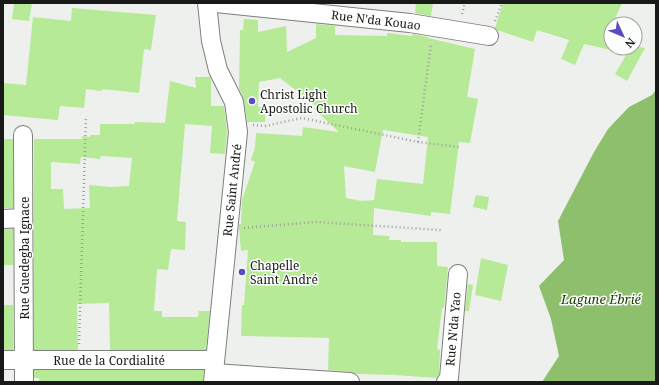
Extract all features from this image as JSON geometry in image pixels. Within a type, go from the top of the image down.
[{"type":"street","name":"Rue Saint André","points":[[208,3],[211,41],[218,70],[234,102],[238,132],[214,372]]},
{"type":"street","name":"Rue N'da Kouao","points":[[216,3],[335,9],[489,36]]},
{"type":"street","name":"Rue Guedegba Ignace","points":[[23,135],[24,382]]},
{"type":"street","points":[[3,219],[23,218]]},
{"type":"street","name":"Rue N'da Yao","points":[[446,382],[449,378],[458,274]]},
{"type":"street","name":"Rue de la Cordialité","points":[[3,360],[78,360],[350,382]]},
{"type":"path","points":[[418,142],[433,27]]},
{"type":"path","points":[[78,360],[86,116]]},
{"type":"path","points":[[237,124],[265,126],[302,118],[418,142],[459,147]]},
{"type":"path","points":[[228,229],[315,222],[441,230]]},
{"type":"water","name":"Lagune Ébrié","points":[[656,90],[656,382],[542,382],[559,356],[551,319],[539,286],[564,260],[558,221],[594,152],[608,129],[629,107],[652,95]]},
{"type":"building","points":[[14,3],[32,3],[29,21],[12,19]]},
{"type":"building","points":[[416,3],[433,3],[431,16],[415,13]]},
{"type":"building","points":[[503,3],[622,3],[616,16],[603,16],[603,48],[584,44],[575,65],[561,59],[569,40],[537,30],[533,42],[495,28]]},
{"type":"building","points":[[72,8],[156,15],[151,50],[144,49],[139,93],[102,89],[102,91],[86,89],[84,108],[60,106],[58,120],[3,115],[3,83],[26,85],[33,17],[71,21]]},
{"type":"building","points":[[244,19],[258,20],[258,32],[286,26],[287,52],[316,38],[316,24],[335,26],[335,35],[387,36],[387,33],[412,36],[413,34],[475,49],[467,97],[478,99],[470,143],[459,142],[450,214],[431,212],[431,216],[374,208],[373,235],[390,236],[389,240],[401,240],[401,242],[437,242],[437,266],[448,267],[444,308],[442,308],[437,349],[440,350],[439,374],[437,378],[357,374],[328,370],[329,338],[241,336],[242,305],[244,305],[248,250],[241,251],[239,224],[241,224],[242,200],[255,162],[251,160],[255,147],[256,133],[302,136],[303,127],[339,132],[314,109],[316,106],[280,78],[259,82],[258,107],[266,107],[265,122],[247,122],[244,100],[239,88],[240,30],[243,30]],"holes":[[[383,130],[428,137],[423,184],[377,179],[374,200],[362,201],[346,198],[344,166],[375,172]]]},
{"type":"building","points":[[625,56],[641,56],[627,81],[615,74]]},
{"type":"building","points":[[195,77],[210,77],[211,106],[224,106],[227,132],[225,154],[210,153],[212,126],[185,124],[177,221],[186,222],[185,250],[171,249],[168,270],[157,269],[154,311],[162,311],[162,317],[198,317],[199,311],[210,311],[206,350],[110,350],[109,303],[77,304],[78,350],[34,350],[34,139],[82,139],[82,136],[90,137],[90,135],[100,135],[100,124],[135,124],[135,122],[165,123],[170,81],[196,88]],"holes":[[[101,156],[132,158],[129,186],[110,187],[89,185],[90,208],[64,209],[63,189],[51,189],[51,162],[80,164],[81,157],[100,159]]]},
{"type":"building","points":[[3,139],[13,139],[13,208],[3,208]]},
{"type":"building","points":[[476,195],[489,197],[487,210],[473,207]]},
{"type":"building","points":[[3,229],[13,229],[13,265],[3,265]]},
{"type":"building","points":[[481,258],[508,265],[501,301],[475,295]]},
{"type":"building","points":[[468,284],[473,285],[469,311],[465,311]]},
{"type":"building","points":[[3,305],[13,305],[13,350],[3,350]]},
{"type":"building","points":[[34,370],[204,370],[203,382],[39,382],[39,378],[34,378]]},
{"type":"place","name":"Christ Light Apostolic Church","points":[[252,101]]},
{"type":"place","name":"Chapelle Saint André","points":[[242,272]]}]
